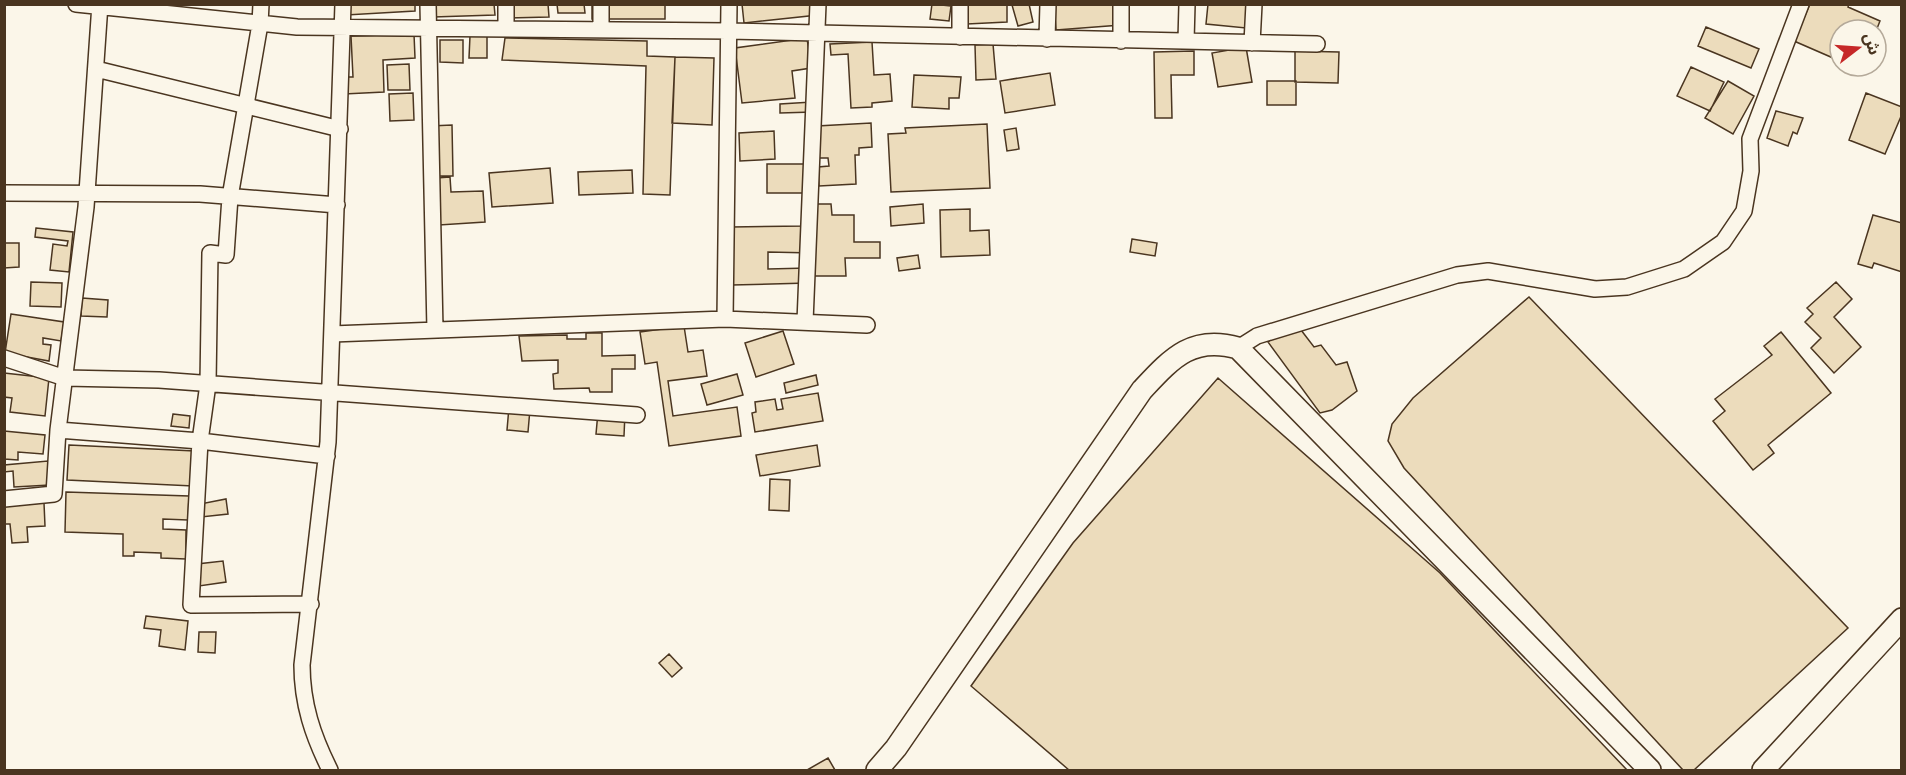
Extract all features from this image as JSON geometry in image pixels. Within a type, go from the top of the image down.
[{"type":"street","points":[[76,4],[260,24],[343,28],[728,31],[1317,44]]},
{"type":"street","points":[[261,4],[260,24],[230,196],[226,255],[210,253],[208,384],[200,441],[191,605],[310,604]]},
{"type":"street","points":[[330,771],[311,729],[302,693],[302,665],[327,456],[343,4]]},
{"type":"street","points":[[428,4],[435,330]]},
{"type":"street","points":[[506,28],[507,4]]},
{"type":"street","points":[[601,30],[602,4]]},
{"type":"street","points":[[725,319],[729,4]]},
{"type":"street","points":[[805,322],[818,4]]},
{"type":"street","points":[[960,4],[960,37]]},
{"type":"street","points":[[1047,39],[1048,4]]},
{"type":"street","points":[[1121,4],[1121,41]]},
{"type":"street","points":[[1186,41],[1187,4]]},
{"type":"street","points":[[1252,43],[1254,4]]},
{"type":"street","points":[[1239,348],[1257,336],[1457,275],[1488,271],[1594,289],[1628,287],[1684,269],[1723,242],[1744,211],[1751,171],[1750,139],[1801,4]]},
{"type":"street","points":[[4,499],[54,494],[58,430],[87,193],[100,5]]},
{"type":"street","points":[[96,69],[340,129]]},
{"type":"street","points":[[4,193],[230,196],[337,205]]},
{"type":"street","points":[[332,334],[725,319],[867,325]]},
{"type":"street","points":[[877,771],[896,748],[1142,390],[1166,365],[1182,353],[1202,344],[1219,343],[1239,348],[1650,771]]},
{"type":"street","points":[[4,358],[65,378],[208,384],[637,415]]},
{"type":"street","points":[[58,430],[200,441],[327,456]]},
{"type":"street","points":[[1762,771],[1902,619]]},
{"type":"building","points":[[346,4],[415,4],[415,11],[346,15]]},
{"type":"building","points":[[433,4],[494,4],[495,15],[433,17]]},
{"type":"building","points":[[505,4],[548,4],[549,17],[506,18]]},
{"type":"building","points":[[557,4],[584,4],[585,13],[558,13]]},
{"type":"building","points":[[592,4],[665,4],[665,19],[592,19]]},
{"type":"building","points":[[742,4],[817,4],[818,15],[744,23]]},
{"type":"building","points":[[932,4],[951,6],[949,21],[930,19]]},
{"type":"building","points":[[967,4],[1007,4],[1007,22],[967,24]]},
{"type":"building","points":[[1029,4],[1033,22],[1018,26],[1012,5]]},
{"type":"building","points":[[1054,4],[1128,4],[1129,14],[1120,15],[1121,25],[1056,30]]},
{"type":"building","points":[[1208,4],[1248,4],[1246,28],[1206,24]]},
{"type":"building","points":[[1810,4],[1849,4],[1848,7],[1873,18],[1828,18],[1828,56],[1794,41]]},
{"type":"building","points":[[1706,27],[1759,49],[1751,68],[1698,46]]},
{"type":"building","points":[[414,34],[415,58],[383,60],[384,92],[344,94],[343,77],[353,77],[351,36]]},
{"type":"building","points":[[470,36],[487,36],[487,58],[469,58]]},
{"type":"building","points":[[505,38],[647,41],[647,56],[675,57],[670,195],[643,194],[646,66],[502,60]]},
{"type":"building","points":[[807,38],[811,68],[792,71],[795,98],[742,103],[735,48]]},
{"type":"building","points":[[440,40],[463,40],[463,63],[440,62]]},
{"type":"building","points":[[872,42],[874,75],[890,74],[892,101],[872,103],[872,107],[851,108],[848,54],[831,55],[830,44]]},
{"type":"building","points":[[993,44],[996,79],[976,80],[975,45]]},
{"type":"building","points":[[1246,47],[1252,82],[1218,87],[1212,53]]},
{"type":"building","points":[[1194,51],[1194,75],[1171,75],[1172,118],[1155,118],[1154,52]]},
{"type":"building","points":[[1295,51],[1339,52],[1338,83],[1295,82]]},
{"type":"building","points":[[675,57],[714,58],[712,125],[672,123]]},
{"type":"building","points":[[409,64],[410,90],[388,90],[387,65]]},
{"type":"building","points":[[1691,67],[1724,82],[1710,111],[1677,96]]},
{"type":"building","points":[[1050,73],[1055,105],[1005,113],[1000,81]]},
{"type":"building","points":[[914,75],[961,77],[959,98],[949,98],[949,109],[912,107]]},
{"type":"building","points":[[1267,81],[1296,81],[1296,105],[1267,105]]},
{"type":"building","points":[[1728,81],[1754,96],[1733,134],[1705,118]]},
{"type":"building","points":[[413,93],[414,120],[390,121],[389,94]]},
{"type":"building","points":[[1866,93],[1902,107],[1902,114],[1885,154],[1849,140]]},
{"type":"building","points":[[812,102],[813,112],[780,113],[780,104]]},
{"type":"building","points":[[1776,111],[1803,118],[1797,134],[1793,132],[1788,146],[1767,138]]},
{"type":"building","points":[[871,123],[872,147],[859,148],[859,155],[855,155],[856,184],[819,186],[818,167],[829,166],[828,158],[819,158],[817,126]]},
{"type":"building","points":[[987,124],[990,188],[891,192],[888,134],[906,133],[905,128]]},
{"type":"building","points":[[452,125],[453,176],[431,176],[430,126]]},
{"type":"building","points":[[1016,128],[1019,149],[1007,151],[1004,130]]},
{"type":"building","points":[[774,131],[775,159],[740,161],[739,133]]},
{"type":"building","points":[[767,164],[804,164],[804,193],[767,193]]},
{"type":"building","points":[[550,168],[553,203],[492,207],[489,173]]},
{"type":"building","points":[[632,170],[633,193],[579,195],[578,172]]},
{"type":"building","points":[[450,177],[451,192],[483,191],[485,222],[439,225],[436,178]]},
{"type":"building","points":[[813,204],[831,204],[832,215],[854,215],[854,242],[880,242],[880,258],[845,258],[846,276],[814,276],[813,253],[768,252],[768,269],[808,268],[808,283],[732,285],[731,227],[806,226]]},
{"type":"building","points":[[923,204],[924,223],[891,226],[890,207]]},
{"type":"building","points":[[970,209],[970,231],[989,230],[990,255],[941,257],[940,210]]},
{"type":"building","points":[[1873,215],[1902,223],[1902,272],[1874,263],[1872,268],[1858,264]]},
{"type":"building","points":[[36,228],[73,232],[69,272],[50,270],[53,244],[67,246],[68,241],[35,237]]},
{"type":"building","points":[[1132,239],[1157,243],[1155,256],[1130,252]]},
{"type":"building","points":[[4,243],[19,243],[19,267],[4,268]]},
{"type":"building","points":[[918,255],[920,268],[899,271],[897,258]]},
{"type":"building","points":[[31,282],[62,283],[61,307],[30,306]]},
{"type":"building","points":[[1836,282],[1852,299],[1834,317],[1861,347],[1834,373],[1811,348],[1821,338],[1805,322],[1813,314],[1807,308]]},
{"type":"building","points":[[1529,297],[1848,628],[1694,770],[1683,770],[1404,468],[1388,441],[1392,424],[1413,398]]},
{"type":"building","points":[[82,298],[108,300],[107,317],[81,316]]},
{"type":"building","points":[[11,314],[64,322],[61,341],[43,338],[43,344],[51,345],[49,361],[5,353]]},
{"type":"building","points":[[684,326],[688,352],[703,350],[707,376],[668,381],[673,416],[737,407],[741,436],[669,446],[657,362],[645,364],[640,332]]},
{"type":"building","points":[[1301,330],[1314,347],[1321,345],[1336,365],[1347,362],[1357,391],[1332,410],[1320,413],[1268,342],[1275,337]]},
{"type":"building","points":[[783,331],[794,364],[756,377],[745,343]]},
{"type":"building","points":[[1781,332],[1831,393],[1768,445],[1774,453],[1753,470],[1713,421],[1725,411],[1715,399],[1772,355],[1764,346]]},
{"type":"building","points":[[586,333],[602,333],[602,356],[635,355],[635,369],[612,369],[612,392],[590,392],[589,388],[554,389],[553,374],[558,373],[558,360],[522,361],[519,336],[567,335],[567,339],[586,339]]},
{"type":"building","points":[[4,373],[49,378],[45,416],[10,412],[12,398],[4,397]]},
{"type":"building","points":[[737,374],[743,395],[707,405],[701,384]]},
{"type":"building","points":[[816,375],[818,385],[786,393],[784,383]]},
{"type":"building","points":[[1218,378],[1440,573],[1627,770],[1069,770],[971,686],[1073,543]]},
{"type":"building","points":[[818,393],[823,421],[755,432],[752,413],[756,412],[755,402],[775,399],[777,410],[783,409],[781,399]]},
{"type":"building","points":[[509,407],[530,409],[528,432],[507,430]]},
{"type":"building","points":[[598,412],[625,413],[624,436],[596,434]]},
{"type":"building","points":[[173,414],[190,416],[189,428],[171,426]]},
{"type":"building","points":[[4,431],[45,435],[43,454],[18,452],[18,460],[4,459]]},
{"type":"building","points":[[69,445],[195,451],[193,486],[67,480]]},
{"type":"building","points":[[817,445],[820,466],[760,476],[756,455]]},
{"type":"building","points":[[48,461],[50,485],[14,487],[13,471],[4,472],[4,465]]},
{"type":"building","points":[[770,479],[790,480],[789,511],[769,510]]},
{"type":"building","points":[[66,492],[189,496],[188,520],[163,519],[163,529],[186,530],[186,559],[161,558],[161,553],[134,552],[134,556],[123,556],[123,534],[65,532]]},
{"type":"building","points":[[226,499],[228,514],[201,517],[200,504]]},
{"type":"building","points":[[44,503],[45,526],[27,527],[28,542],[12,543],[10,524],[4,524],[4,505]]},
{"type":"building","points":[[223,561],[226,582],[199,586],[197,564]]},
{"type":"building","points":[[146,616],[188,621],[185,650],[159,646],[161,630],[144,628]]},
{"type":"building","points":[[199,632],[216,632],[215,653],[198,652]]},
{"type":"building","points":[[669,654],[682,668],[672,677],[659,663]]},
{"type":"building","points":[[828,758],[835,770],[807,770]]}]
